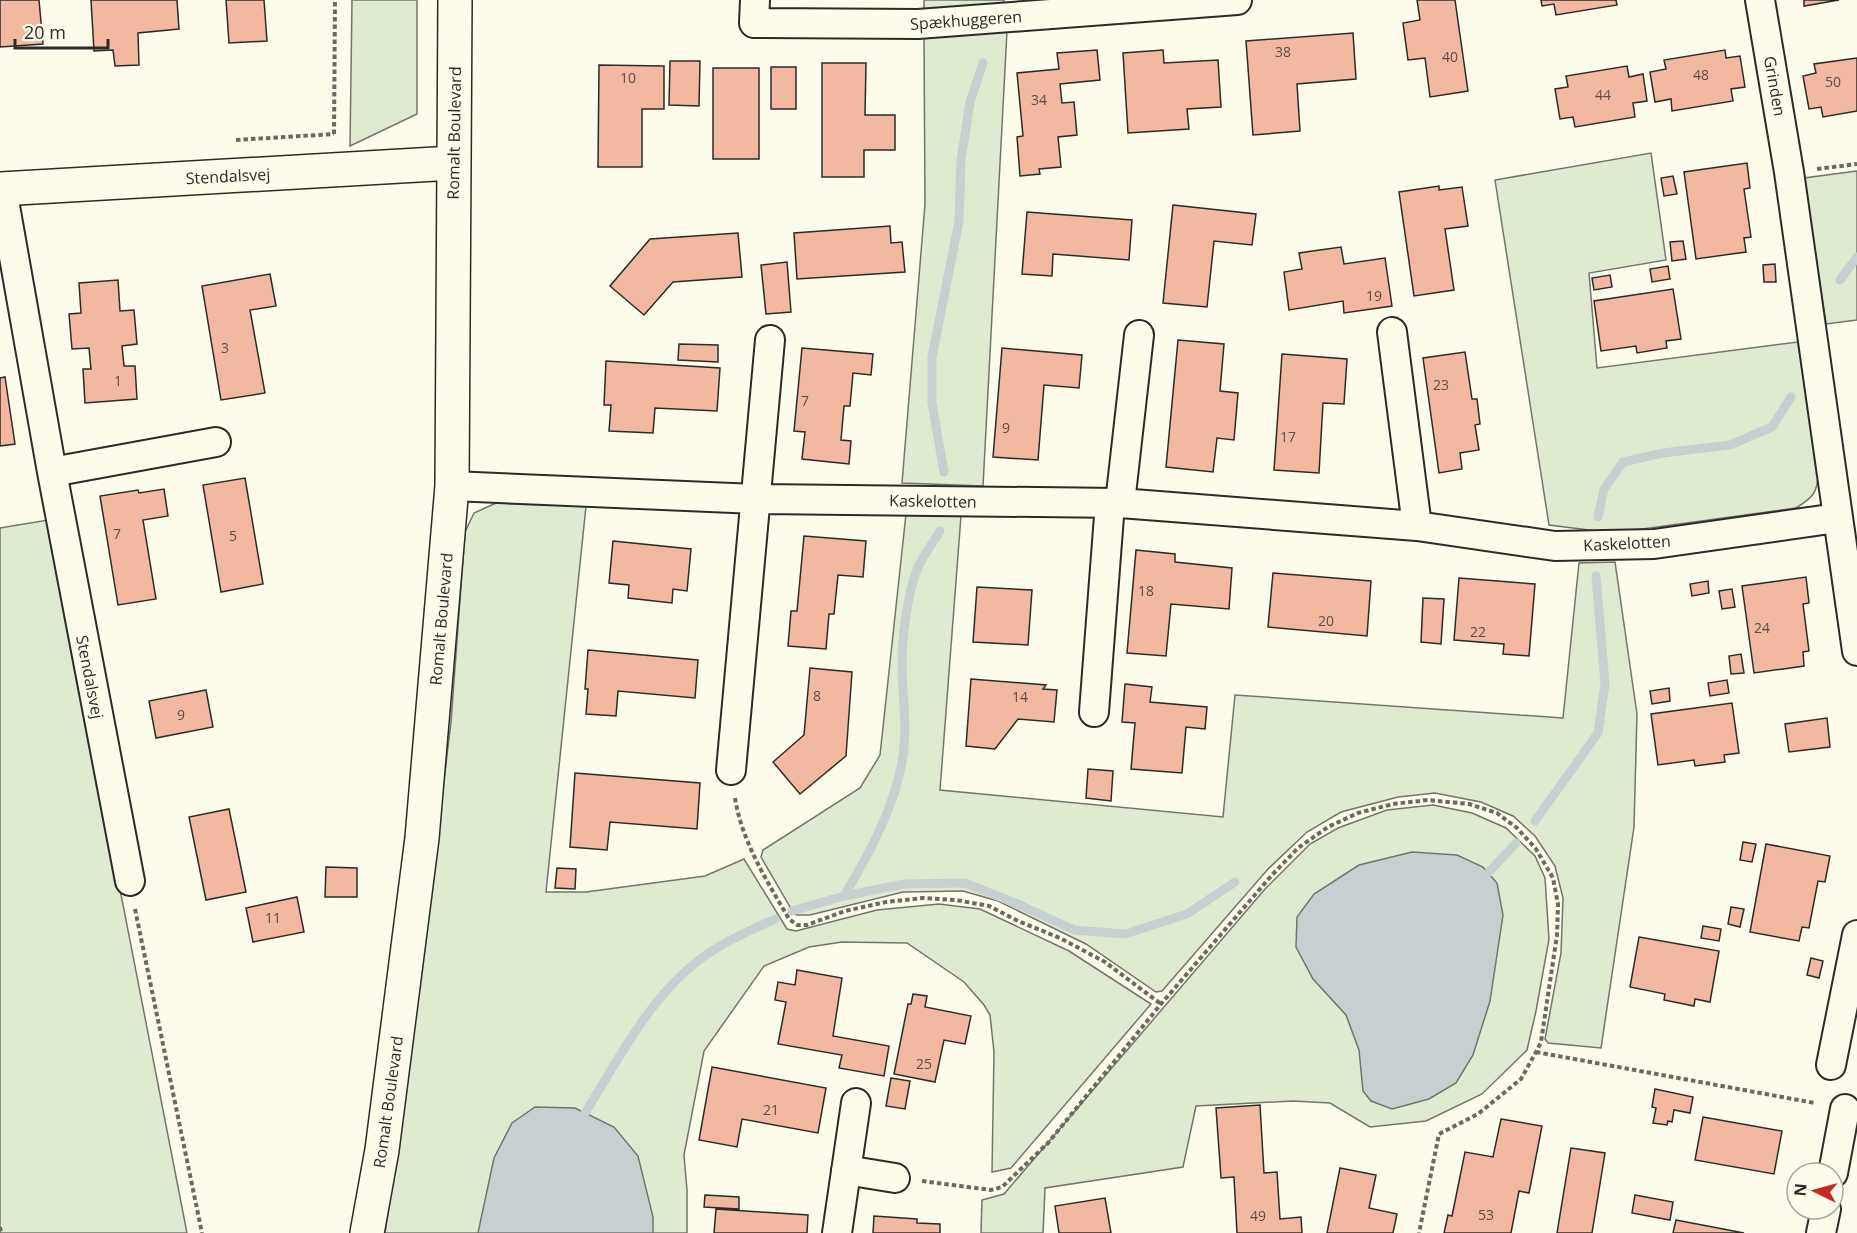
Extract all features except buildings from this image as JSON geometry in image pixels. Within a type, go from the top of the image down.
[{"type":"street","name":"Romalt Boulevard","points":[[367,1233],[382,1150],[422,838],[452,486],[455,0]]},
{"type":"street","name":"Spækhuggeren","points":[[754,0],[754,23],[918,24],[1237,0]]},
{"type":"street","name":"Grinden","points":[[1760,0],[1789,172]]},
{"type":"street","name":"Stendalsvej","points":[[130,882],[1,189],[453,163]]},
{"type":"street","points":[[1789,172],[1857,651]]},
{"type":"street","points":[[1392,332],[1417,526]]},
{"type":"street","points":[[1094,711],[1115,503],[1139,335]]},
{"type":"street","points":[[731,770],[770,340]]},
{"type":"street","points":[[52,472],[216,442]]},
{"type":"street","name":"Kaskelotten","points":[[452,486],[756,499],[1115,503],[1417,526],[1555,546],[1668,542],[1837,518]]},
{"type":"street","points":[[1831,1065],[1857,935]]},
{"type":"street","points":[[837,1233],[856,1103]]},
{"type":"street","points":[[1835,1161],[1845,1109]]},
{"type":"street","points":[[846,1170],[895,1178]]},
{"type":"path","points":[[334,135],[335,0]]},
{"type":"path","points":[[1789,172],[1857,164]]},
{"type":"path","points":[[731,770],[737,812],[752,854],[789,919],[796,925],[807,925],[845,911],[886,902],[923,898],[956,900],[989,906],[1060,938],[1105,963],[1161,1004]]},
{"type":"path","points":[[895,1178],[991,1190],[1002,1187],[1048,1143],[1161,1004],[1298,848],[1328,827],[1358,813],[1393,804],[1428,800],[1468,804],[1497,813],[1518,828],[1536,849],[1553,878],[1558,904],[1557,935],[1542,1042],[1521,1079],[1478,1114],[1439,1134],[1419,1233]]},
{"type":"path","points":[[130,882],[202,1233]]},
{"type":"path","points":[[1536,1052],[1845,1109]]},
{"type":"path","points":[[0,1227],[1,1233]]},
{"type":"green space","points":[[352,0],[417,0],[417,114],[350,146]]},
{"type":"green space","points":[[924,0],[1004,0],[1004,5],[924,9]]},
{"type":"green space","points":[[1007,31],[983,486],[902,483],[925,204],[924,37]]},
{"type":"green space","points":[[1651,153],[1666,260],[1589,273],[1597,368],[1798,342],[1818,473],[1817,486],[1810,498],[1796,508],[1613,533],[1549,525],[1495,180]]},
{"type":"green space","points":[[1857,171],[1857,320],[1826,324],[1804,178]]},
{"type":"green space","points":[[496,503],[586,506],[546,892],[586,892],[705,876],[744,859],[787,929],[796,931],[877,910],[939,904],[980,909],[1069,951],[1151,1004],[1011,1168],[992,1172],[994,1052],[990,1015],[984,1005],[964,982],[907,943],[842,942],[809,947],[764,966],[704,1051],[684,1155],[687,1233],[385,1233],[409,1072],[451,722],[465,532],[474,513]]},
{"type":"green space","points":[[906,514],[961,516],[940,790],[1223,817],[1235,695],[1563,718],[1579,563],[1615,562],[1637,714],[1634,827],[1601,1048],[1548,1043],[1545,1039],[1561,953],[1563,898],[1555,866],[1535,836],[1513,816],[1481,802],[1435,793],[1398,797],[1341,812],[1307,832],[1268,869],[1162,991],[1156,992],[1086,944],[998,901],[963,891],[903,892],[810,915],[794,914],[761,857],[763,850],[860,788],[880,755]]},
{"type":"green space","points":[[48,520],[187,1233],[0,1233],[0,528]]},
{"type":"green space","points":[[1433,805],[1472,813],[1506,828],[1535,856],[1545,878],[1549,939],[1527,1050],[1482,1094],[1426,1121],[1370,1127],[1330,1103],[1293,1101],[1196,1106],[1183,1167],[1045,1188],[1043,1233],[981,1233],[982,1200],[1004,1194],[1265,889],[1310,844],[1338,828],[1387,810]]},
{"type":"shaded area","points":[[1412,852],[1457,855],[1483,867],[1497,883],[1503,915],[1490,1001],[1473,1055],[1456,1083],[1429,1099],[1392,1109],[1371,1101],[1363,1091],[1359,1050],[1346,1015],[1313,979],[1296,947],[1297,917],[1314,894],[1359,865]]},
{"type":"shaded area","points":[[535,1107],[575,1108],[614,1127],[638,1156],[653,1217],[653,1233],[478,1233],[494,1158],[512,1123]]},
{"type":"waterway","points":[[944,472],[932,403],[932,357],[959,221],[961,160],[970,102],[983,63]]},
{"type":"waterway","points":[[1840,280],[1857,257]]},
{"type":"waterway","points":[[1598,517],[1604,489],[1623,462],[1663,453],[1730,445],[1772,427],[1791,397]]},
{"type":"waterway","points":[[844,896],[873,844],[896,787],[905,738],[902,654],[908,604],[919,565],[940,531]]},
{"type":"waterway","points":[[1535,821],[1598,733],[1605,684],[1596,576]]},
{"type":"waterway","points":[[1488,873],[1516,843]]},
{"type":"waterway","points":[[792,911],[844,896],[904,884],[965,883],[1074,930],[1125,934],[1187,914],[1235,882]]},
{"type":"waterway","points":[[585,1113],[639,1026],[671,986],[689,968],[717,948],[775,919]]}]
